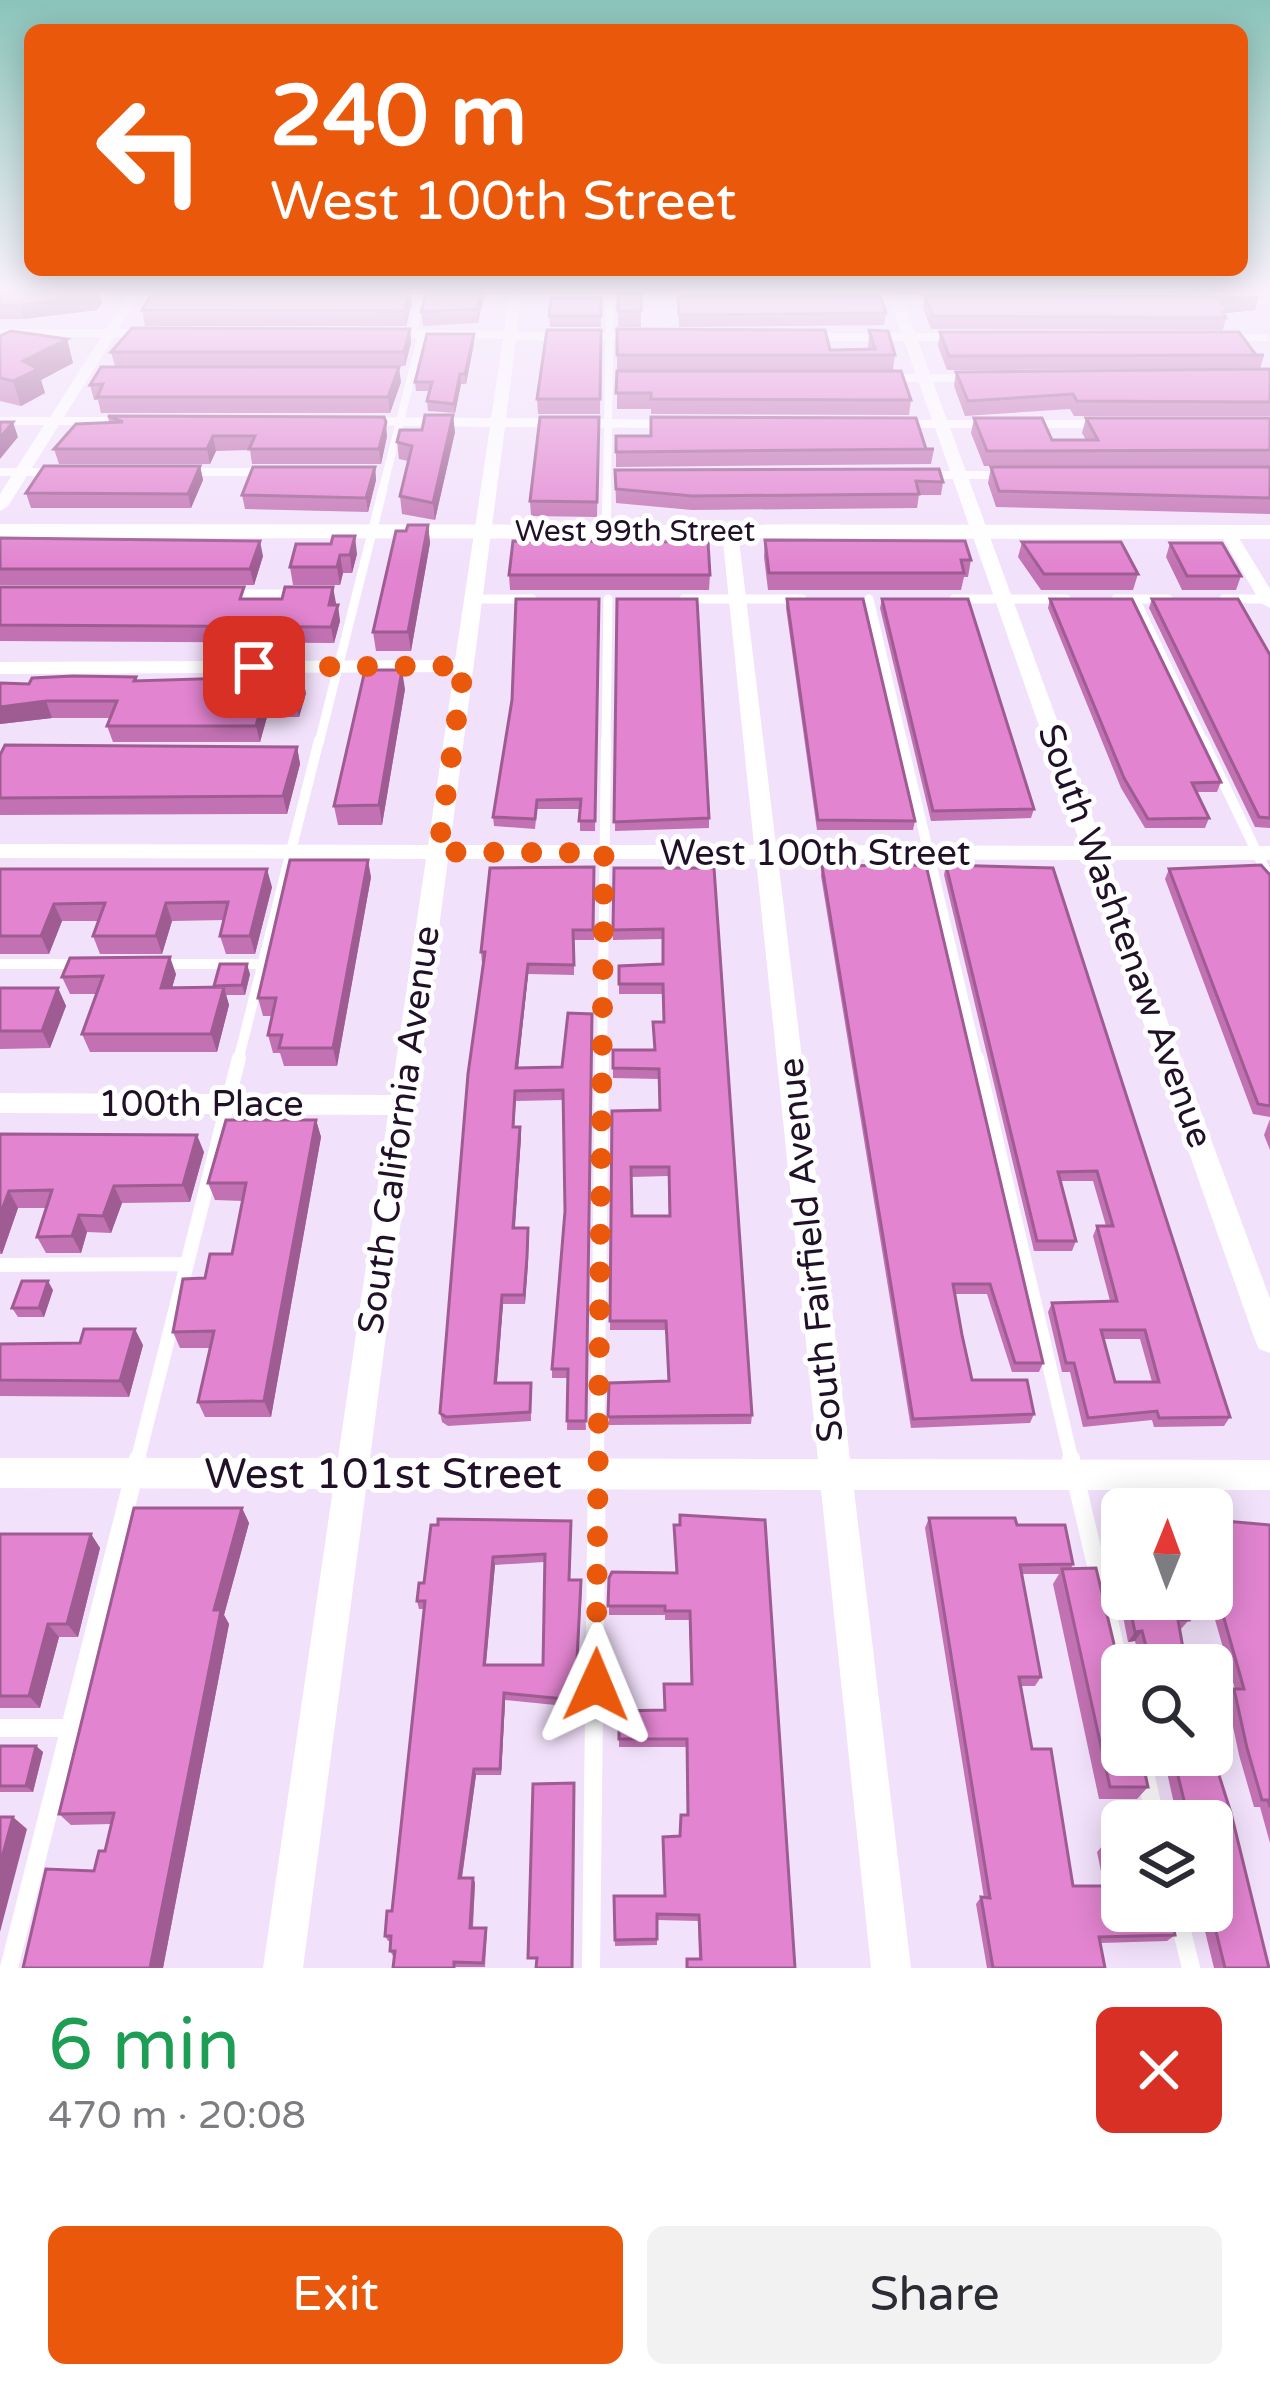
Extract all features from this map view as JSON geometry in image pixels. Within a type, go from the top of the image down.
[{"type":"street","points":[[0,506],[78,383]]},
{"type":"street","name":"South California Avenue","points":[[283,1968],[503,383]]},
{"type":"street","name":"South Washtenaw Avenue","points":[[926,383],[1270,1340]]},
{"type":"street","points":[[0,421],[168,421]]},
{"type":"street","points":[[330,421],[703,424]]},
{"type":"street","points":[[869,424],[1129,424]]},
{"type":"street","name":"West 99th Street","points":[[0,531],[1270,532]]},
{"type":"street","name":"South Fairfield Avenue","points":[[730,532],[891,1968]]},
{"type":"street","points":[[1227,532],[1269,600]]},
{"type":"street","points":[[0,668],[464,666]]},
{"type":"street","name":"West 100th Street","points":[[0,851],[1263,853]]},
{"type":"street","name":"100th Place","points":[[0,1102],[403,1105]]},
{"type":"street","name":"West 101st Street","points":[[0,1473],[1270,1475]]},
{"type":"lane","points":[[9,1968],[410,383]]},
{"type":"lane","points":[[606,532],[608,383]]},
{"type":"lane","points":[[0,472],[67,472]]},
{"type":"lane","points":[[181,472],[273,472]]},
{"type":"lane","points":[[364,472],[387,472]]},
{"type":"lane","points":[[607,475],[630,475]]},
{"type":"lane","points":[[912,475],[1007,475]]},
{"type":"lane","points":[[214,594],[309,594]]},
{"type":"lane","points":[[332,594],[356,594]]},
{"type":"lane","points":[[473,599],[545,599]]},
{"type":"lane","points":[[587,599],[631,599]]},
{"type":"lane","points":[[591,1968],[608,599]]},
{"type":"lane","points":[[675,599],[825,599]]},
{"type":"lane","points":[[847,599],[892,599]]},
{"type":"lane","points":[[869,599],[1115,1644]]},
{"type":"lane","points":[[940,599],[1090,599]]},
{"type":"lane","points":[[1112,599],[1183,599]]},
{"type":"lane","points":[[1135,599],[1263,853],[1270,880]]},
{"type":"lane","points":[[1207,599],[1269,600]]},
{"type":"lane","points":[[294,752],[316,752]]},
{"type":"lane","points":[[0,964],[96,964]]},
{"type":"lane","points":[[143,964],[263,964]]},
{"type":"lane","points":[[0,1264],[187,1264]]},
{"type":"lane","points":[[0,1728],[70,1728]]},
{"type":"lane","points":[[1182,1932],[1190,1968]]},
{"type":"building","points":[[91,383],[393,383],[388,397],[97,397],[103,384]]},
{"type":"building","points":[[432,383],[458,383],[454,404],[427,401]]},
{"type":"building","points":[[539,383],[600,383],[600,399],[537,399]]},
{"type":"building","points":[[616,383],[905,383],[911,400],[651,399],[651,393],[616,393]]},
{"type":"building","points":[[960,383],[1270,383],[1270,402],[1077,401],[1073,394],[968,401]]},
{"type":"building","points":[[425,415],[453,415],[433,503],[400,496],[412,446],[397,442],[400,430],[422,430]]},
{"type":"building","points":[[108,416],[384,417],[386,422],[379,449],[249,449],[255,436],[213,436],[207,449],[54,449],[76,424],[123,422]]},
{"type":"building","points":[[540,417],[599,417],[597,502],[530,501]]},
{"type":"building","points":[[651,417],[916,418],[926,449],[934,449],[616,452],[616,436],[651,436]]},
{"type":"building","points":[[974,418],[1042,418],[1052,440],[1098,440],[1086,418],[1270,418],[1270,450],[987,451]]},
{"type":"building","points":[[0,422],[13,422],[0,438]]},
{"type":"building","points":[[44,466],[200,466],[188,494],[26,493]]},
{"type":"building","points":[[253,467],[375,467],[366,498],[242,495]]},
{"type":"building","points":[[991,467],[1270,467],[1270,498],[999,491]]},
{"type":"building","points":[[939,469],[943,482],[916,481],[919,494],[692,496],[616,489],[615,470]]},
{"type":"building","points":[[408,525],[428,525],[408,632],[373,632],[396,531],[406,531]]},
{"type":"building","points":[[333,536],[355,536],[350,555],[340,555],[337,567],[290,567],[296,544],[331,544]]},
{"type":"building","points":[[0,538],[260,541],[250,569],[0,569]]},
{"type":"building","points":[[765,540],[965,541],[971,560],[961,560],[964,573],[769,573]]},
{"type":"building","points":[[513,541],[708,542],[710,575],[509,575]]},
{"type":"building","points":[[1022,542],[1121,542],[1138,574],[1044,574]]},
{"type":"building","points":[[1170,543],[1222,543],[1241,576],[1187,576]]},
{"type":"building","points":[[0,587],[244,587],[240,599],[282,599],[285,587],[333,587],[329,605],[338,605],[331,627],[0,625]]},
{"type":"building","points":[[516,599],[599,599],[595,821],[579,821],[581,799],[537,800],[535,819],[493,817],[512,700]]},
{"type":"building","points":[[617,599],[697,599],[709,818],[614,822]]},
{"type":"building","points":[[787,599],[863,599],[915,821],[818,820]]},
{"type":"building","points":[[882,599],[968,599],[1034,809],[933,811]]},
{"type":"building","points":[[1050,599],[1132,599],[1221,782],[1192,783],[1209,818],[1148,819],[1124,778]]},
{"type":"building","points":[[1152,599],[1238,599],[1270,655],[1270,818],[1259,817]]},
{"type":"building","points":[[365,670],[402,670],[379,805],[334,806]]},
{"type":"building","points":[[302,676],[295,701],[263,700],[256,726],[107,726],[117,701],[46,701],[0,707],[0,683],[29,684],[32,678],[136,677],[134,681]]},
{"type":"building","points":[[5,745],[297,747],[283,796],[0,798],[0,755]]},
{"type":"building","points":[[290,860],[368,860],[333,1048],[279,1048],[282,1035],[268,1035],[276,998],[258,998]]},
{"type":"building","points":[[926,865],[1043,1363],[1015,1363],[990,1284],[953,1284],[962,1335],[972,1380],[1027,1380],[1034,1414],[913,1419],[822,866]]},
{"type":"building","points":[[946,865],[1053,868],[1230,1417],[1159,1418],[1157,1411],[1088,1418],[1074,1363],[1066,1363],[1052,1303],[1117,1301],[1097,1226],[1113,1226],[1097,1171],[1058,1172],[1076,1241],[1037,1241]],"holes":[[[1101,1330],[1145,1330],[1159,1382],[1115,1382]]]},
{"type":"building","points":[[1261,865],[1270,875],[1270,1106],[1258,1104],[1169,869]]},
{"type":"building","points":[[594,867],[593,930],[573,930],[574,965],[528,964],[516,1068],[562,1067],[568,1013],[592,1014],[586,1421],[567,1421],[568,1369],[552,1369],[565,1211],[563,1090],[515,1091],[513,1127],[520,1127],[513,1228],[528,1228],[527,1257],[524,1295],[502,1295],[495,1383],[531,1383],[530,1412],[446,1417],[440,1413],[490,868]]},
{"type":"building","points":[[614,868],[714,868],[752,1415],[608,1417],[609,1383],[669,1381],[666,1321],[610,1321],[612,1111],[660,1110],[659,1069],[613,1068],[613,1050],[655,1050],[653,1022],[664,1022],[663,984],[619,984],[619,966],[663,964],[663,929],[613,930]],"holes":[[[631,1167],[669,1167],[670,1216],[632,1216]]]},
{"type":"building","points":[[0,869],[267,869],[250,936],[220,936],[228,902],[166,903],[156,936],[93,936],[105,903],[54,904],[41,936],[0,936]]},
{"type":"building","points":[[170,957],[161,988],[224,987],[211,1034],[82,1034],[103,976],[62,977],[70,958]]},
{"type":"building","points":[[220,964],[247,964],[242,985],[214,986]]},
{"type":"building","points":[[0,988],[58,988],[42,1031],[0,1031]]},
{"type":"building","points":[[226,1120],[316,1120],[264,1401],[198,1402],[214,1331],[173,1332],[183,1279],[205,1278],[210,1254],[232,1254],[246,1183],[208,1183]]},
{"type":"building","points":[[0,1134],[197,1135],[183,1185],[114,1186],[103,1216],[79,1215],[72,1236],[37,1237],[52,1190],[9,1191],[0,1215]]},
{"type":"building","points":[[22,1281],[48,1281],[39,1308],[12,1308]]},
{"type":"building","points":[[84,1329],[135,1329],[120,1381],[0,1380],[0,1344],[80,1343]]},
{"type":"building","points":[[134,1508],[242,1508],[214,1610],[221,1610],[150,1968],[23,1968],[46,1869],[94,1871],[99,1851],[105,1851],[114,1813],[59,1814]]},
{"type":"building","points":[[680,1515],[765,1520],[795,1968],[687,1968],[687,1959],[701,1959],[699,1915],[657,1914],[657,1939],[615,1940],[614,1896],[665,1896],[663,1837],[680,1836],[681,1815],[688,1815],[687,1739],[619,1739],[619,1711],[665,1710],[664,1684],[692,1684],[690,1611],[608,1606],[609,1578],[612,1572],[677,1573],[674,1525],[680,1525]]},
{"type":"building","points":[[929,1518],[1015,1518],[1017,1525],[1065,1525],[1073,1564],[1020,1565],[1041,1677],[1019,1677],[1032,1749],[1051,1749],[1073,1886],[1101,1886],[1101,1932],[1175,1935],[1099,1937],[1105,1968],[993,1968],[981,1897],[990,1898]]},
{"type":"building","points":[[438,1519],[571,1521],[569,1580],[581,1580],[575,1700],[504,1693],[500,1769],[474,1769],[459,1878],[473,1878],[470,1928],[486,1928],[483,1963],[393,1968],[395,1951],[390,1951],[391,1936],[385,1936],[387,1911],[392,1911],[425,1601],[417,1601],[419,1583],[424,1583],[431,1525],[438,1525]],"holes":[[[545,1554],[543,1665],[484,1665],[493,1557]]]},
{"type":"building","points":[[1233,1522],[1270,1525],[1270,1807],[1268,1800],[1262,1800],[1247,1748],[1234,1689],[1244,1689],[1224,1620],[1233,1620]]},
{"type":"building","points":[[0,1534],[91,1534],[67,1624],[48,1624],[29,1696],[0,1696]]},
{"type":"building","points":[[1096,1568],[1101,1620],[1108,1620],[1114,1644],[1101,1644],[1101,1746],[1062,1569]]},
{"type":"building","points":[[1132,1620],[1178,1620],[1182,1644],[1145,1644],[1142,1631],[1135,1632]]},
{"type":"building","points":[[0,1746],[36,1746],[26,1786],[0,1786]]},
{"type":"building","points":[[1108,1776],[1146,1776],[1148,1787],[1110,1787]]},
{"type":"building","points":[[1178,1776],[1219,1776],[1227,1800],[1184,1800]]},
{"type":"building","points":[[574,1783],[572,1968],[536,1968],[537,1958],[528,1958],[533,1784]]},
{"type":"building","points":[[0,1817],[13,1817],[0,1865]]},
{"type":"building","points":[[1233,1821],[1269,1968],[1225,1968],[1216,1932],[1233,1932]]},
{"type":"route","points":[[254,667],[464,666],[438,852],[604,853],[596,1685]]}]
